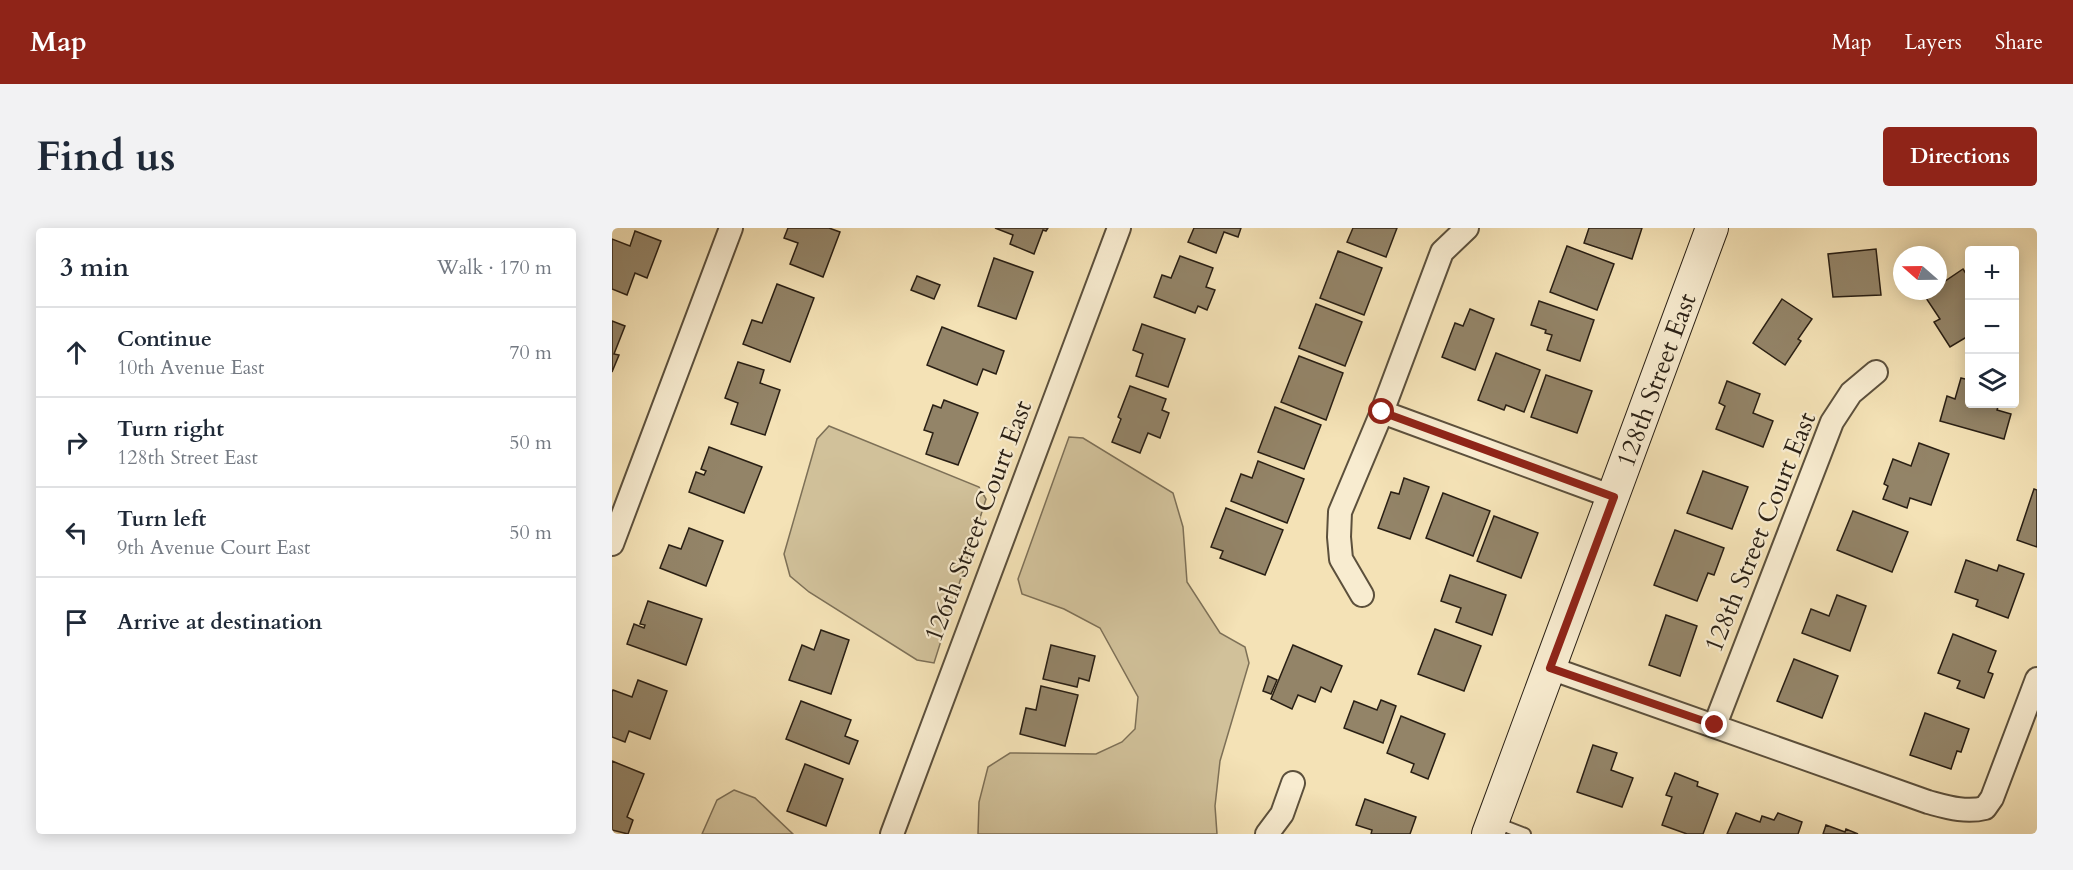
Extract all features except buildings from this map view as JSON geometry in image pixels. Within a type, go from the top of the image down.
[{"type":"street","points":[[612,544],[731,228]]},
{"type":"street","name":"126th Street Court East","points":[[892,834],[1119,228]]},
{"type":"street","points":[[1362,595],[1341,559],[1340,512],[1382,412],[1442,252],[1467,228]]},
{"type":"street","name":"128th Street East","points":[[1490,828],[1712,228]]},
{"type":"street","name":"128th Street Court East","points":[[1715,725],[1832,422],[1851,393],[1876,372]]},
{"type":"street","points":[[1382,412],[1614,497]]},
{"type":"street","points":[[1550,668],[1928,802],[1961,810],[1985,808],[1992,798],[2037,679]]},
{"type":"street","points":[[1268,834],[1282,814],[1293,783]]},
{"type":"lane","points":[[1490,828],[1525,834]]},
{"type":"shaded area","points":[[829,426],[979,487],[986,499],[934,663],[917,660],[809,592],[790,576],[784,554],[817,439]]},
{"type":"shaded area","points":[[1069,437],[1083,438],[1173,493],[1183,527],[1187,582],[1220,633],[1245,647],[1249,663],[1220,761],[1215,806],[1217,834],[978,834],[979,802],[988,767],[1010,753],[1096,754],[1122,742],[1135,729],[1138,697],[1100,628],[1064,609],[1022,594],[1018,579]]},
{"type":"shaded area","points":[[734,790],[755,798],[793,834],[702,834],[717,800]]},
{"type":"route","points":[[1382,412],[1614,497],[1550,668],[1715,725]]}]
